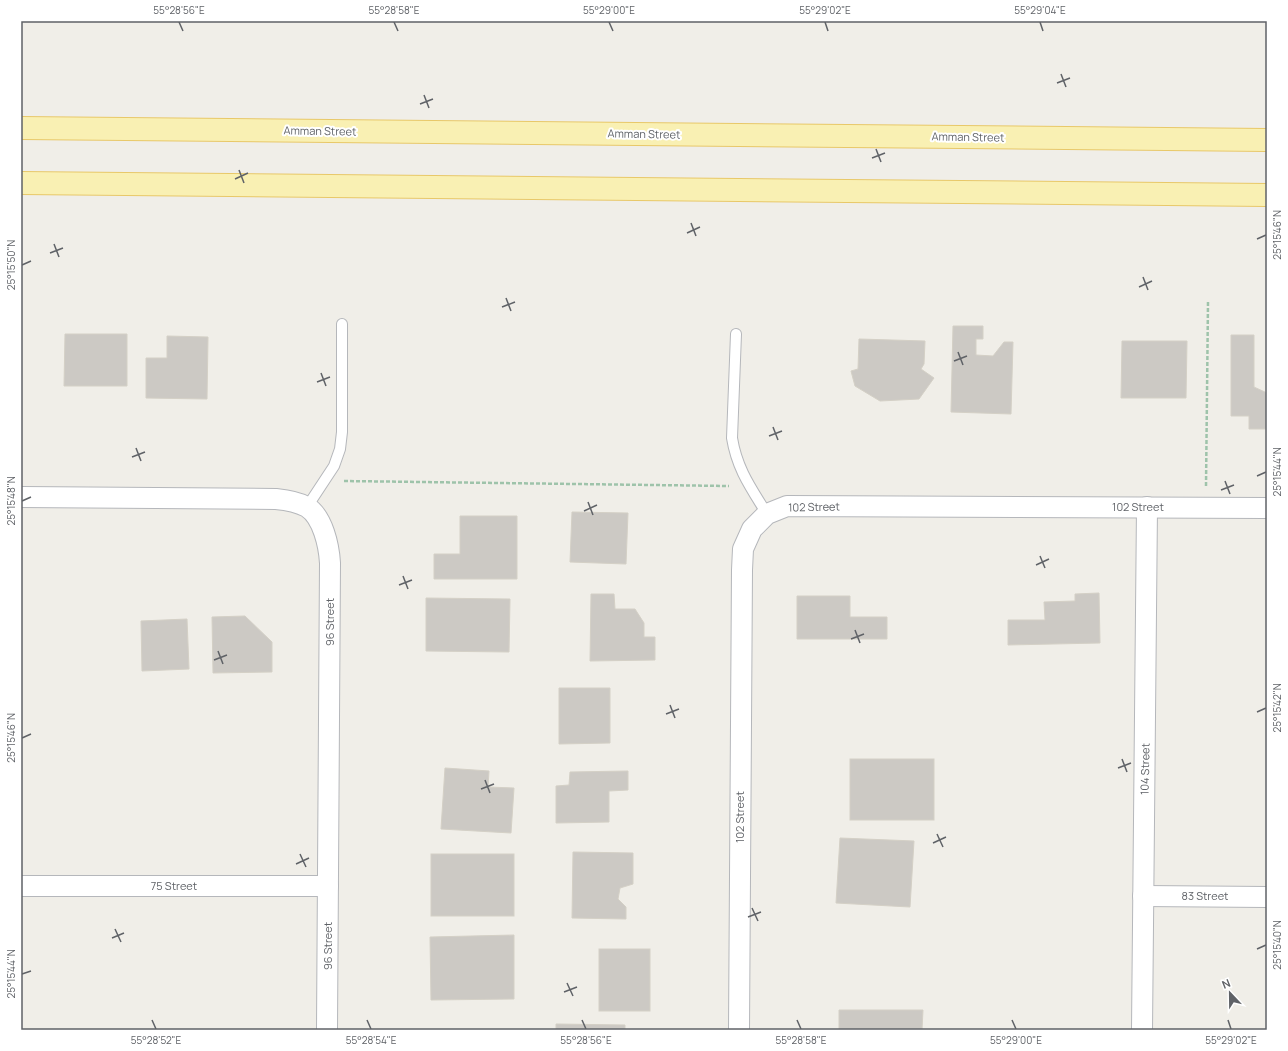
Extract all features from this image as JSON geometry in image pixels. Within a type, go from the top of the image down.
[{"type":"main road","name":"Amman Street","points":[[21,128],[1267,140]]},
{"type":"main road","points":[[21,183],[1267,195]]},
{"type":"street","points":[[21,497],[276,499],[307,507]]},
{"type":"street","name":"102 Street","points":[[739,1030],[743,549],[752,529],[767,514],[787,506],[1267,508]]},
{"type":"street","name":"96 Street","points":[[307,507],[317,519],[325,533],[329,548],[330,563],[327,1030]]},
{"type":"street","name":"104 Street","points":[[1142,1030],[1147,507]]},
{"type":"street","name":"75 Street","points":[[21,886],[328,886]]},
{"type":"street","name":"83 Street","points":[[1144,896],[1267,897]]},
{"type":"lane","points":[[307,507],[334,466],[340,449],[342,432],[342,324]]},
{"type":"lane","points":[[736,334],[732,438],[734,452],[738,465],[767,514]]},
{"type":"path","points":[[1206,508],[1208,302]]},
{"type":"path","points":[[325,481],[750,486]]},
{"type":"building","points":[[953,326],[983,326],[983,339],[976,339],[976,355],[993,356],[1004,342],[1013,342],[1011,414],[951,412]]},
{"type":"building","points":[[65,334],[127,334],[127,386],[64,386]]},
{"type":"building","points":[[1231,335],[1254,335],[1254,387],[1267,393],[1267,429],[1249,429],[1249,416],[1231,416]]},
{"type":"building","points":[[167,336],[208,337],[207,399],[146,398],[146,358],[167,358]]},
{"type":"building","points":[[859,339],[925,341],[924,364],[921,369],[934,378],[919,399],[880,401],[855,386],[851,371],[858,369]]},
{"type":"building","points":[[1122,341],[1187,341],[1186,398],[1121,398]]},
{"type":"building","points":[[572,512],[628,513],[626,564],[570,562]]},
{"type":"building","points":[[460,516],[517,516],[517,579],[434,579],[434,554],[460,554]]},
{"type":"building","points":[[1099,593],[1100,643],[1008,645],[1008,620],[1045,620],[1044,602],[1075,601],[1075,594]]},
{"type":"building","points":[[591,594],[614,594],[615,609],[635,609],[644,623],[644,637],[655,637],[655,660],[590,661]]},
{"type":"building","points":[[797,596],[850,596],[850,617],[887,617],[887,639],[797,639]]},
{"type":"building","points":[[426,598],[510,599],[509,652],[426,651]]},
{"type":"building","points":[[245,616],[272,642],[272,672],[213,673],[212,617]]},
{"type":"building","points":[[187,619],[189,669],[142,671],[141,621]]},
{"type":"building","points":[[559,688],[610,688],[610,743],[559,744]]},
{"type":"building","points":[[850,759],[934,759],[934,820],[850,820]]},
{"type":"building","points":[[445,768],[489,771],[488,787],[514,788],[511,833],[441,829]]},
{"type":"building","points":[[628,771],[628,790],[609,791],[609,822],[556,823],[556,786],[569,785],[570,772]]},
{"type":"building","points":[[840,838],[914,841],[910,907],[836,903]]},
{"type":"building","points":[[573,852],[633,853],[633,884],[620,888],[618,899],[626,907],[626,919],[572,918]]},
{"type":"building","points":[[431,854],[514,854],[514,916],[431,916]]},
{"type":"building","points":[[514,935],[514,999],[431,1000],[430,937]]},
{"type":"building","points":[[599,949],[650,949],[650,1011],[599,1011]]},
{"type":"building","points":[[839,1010],[923,1010],[922,1030],[839,1030]]},
{"type":"building","points":[[556,1024],[625,1025],[625,1030],[556,1030]]}]
